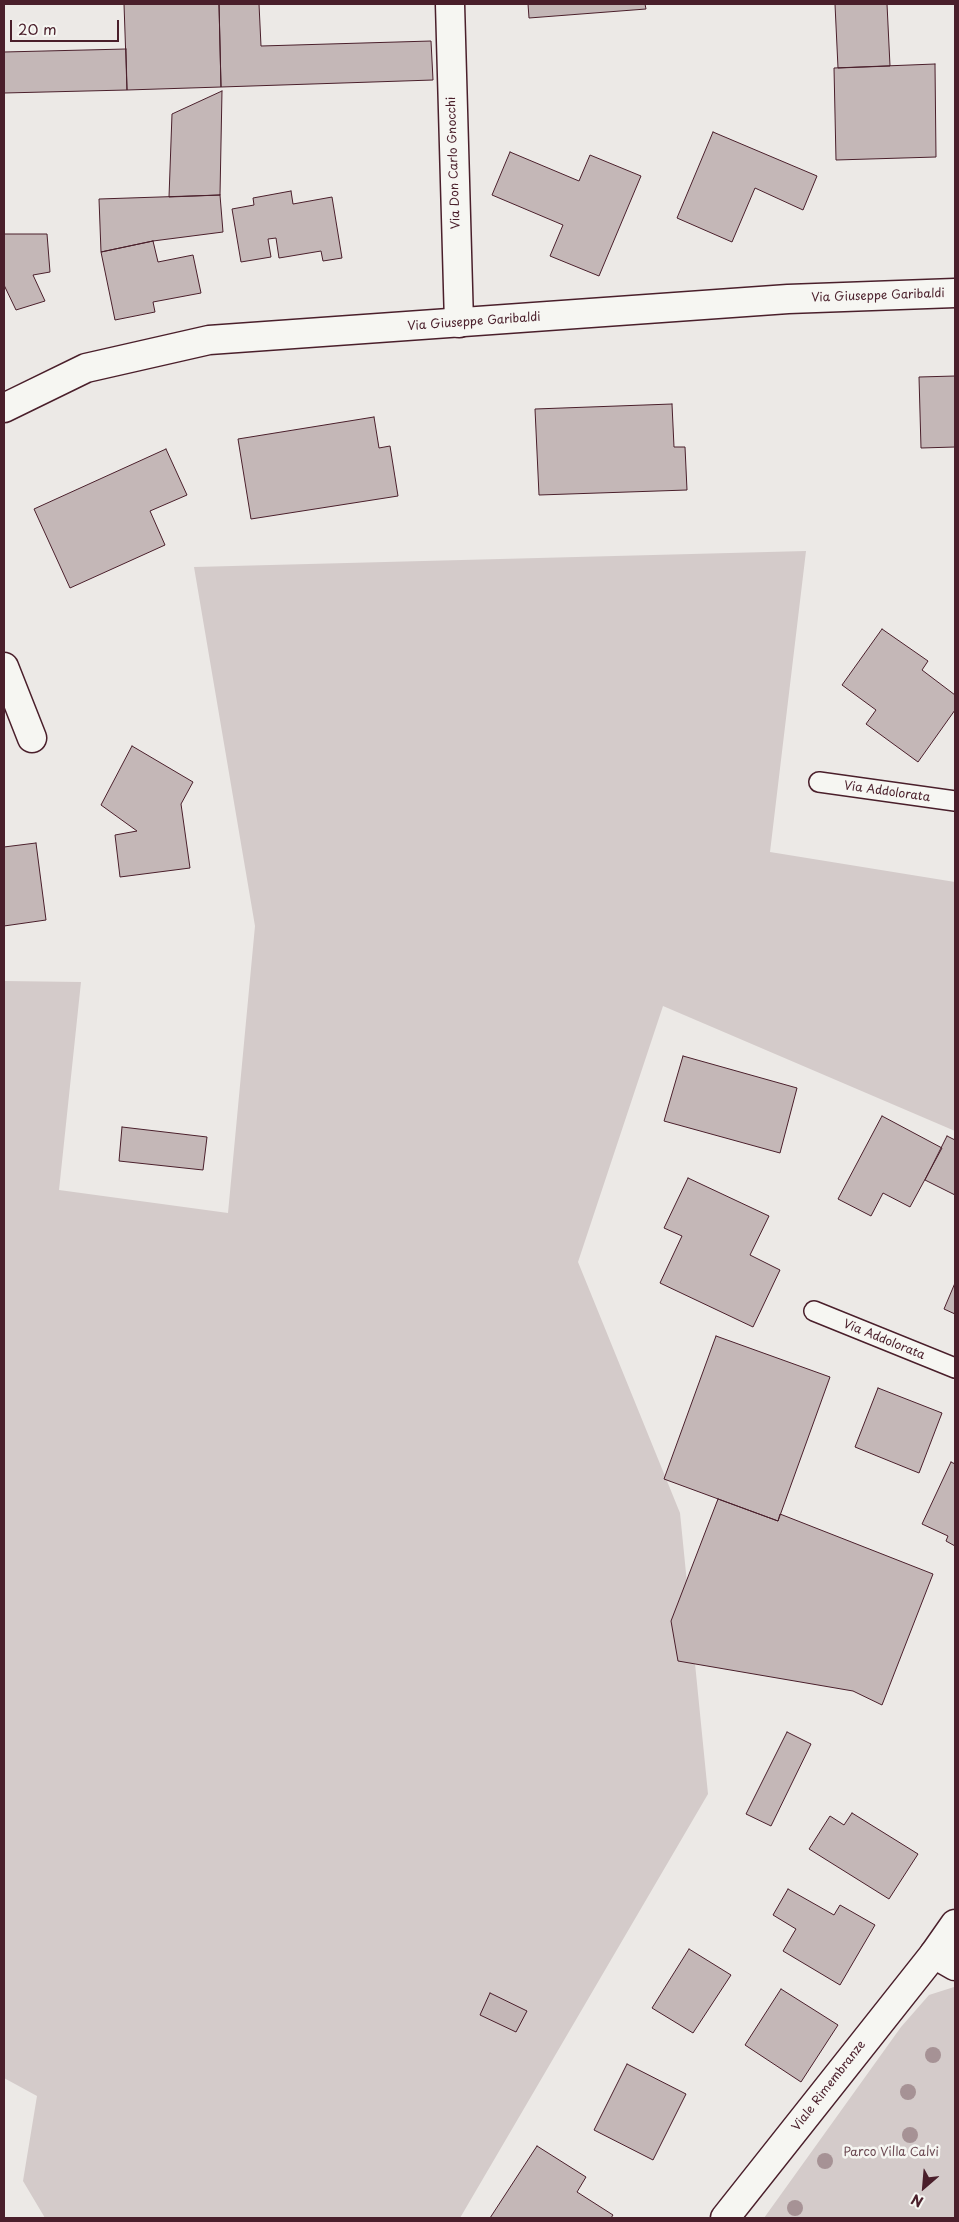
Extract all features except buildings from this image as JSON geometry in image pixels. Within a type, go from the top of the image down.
[{"type":"street","name":"Via Don Carlo Gnocchi","points":[[450,4],[459,323]]},
{"type":"street","name":"Via Giuseppe Garibaldi","points":[[4,408],[86,368],[209,340],[788,299],[955,293]]},
{"type":"street","points":[[4,667],[32,738]]},
{"type":"street","points":[[944,1960],[955,1924]]},
{"type":"street","name":"Viale Rimembranze","points":[[725,2218],[944,1960]]},
{"type":"lane","name":"Via Addolorata","points":[[819,782],[955,801]]},
{"type":"lane","name":"Via Addolorata","points":[[814,1311],[955,1368]]},
{"type":"green space","points":[[806,551],[770,852],[955,882],[955,1131],[663,1006],[578,1262],[680,1513],[708,1794],[460,2218],[45,2218],[23,2181],[37,2096],[4,2078],[4,981],[81,982],[59,1190],[228,1213],[255,926],[194,567]]},
{"type":"green space","name":"Parco Villa Calvi","points":[[954,1987],[955,2218],[764,2218],[901,2027],[929,1995]]}]
